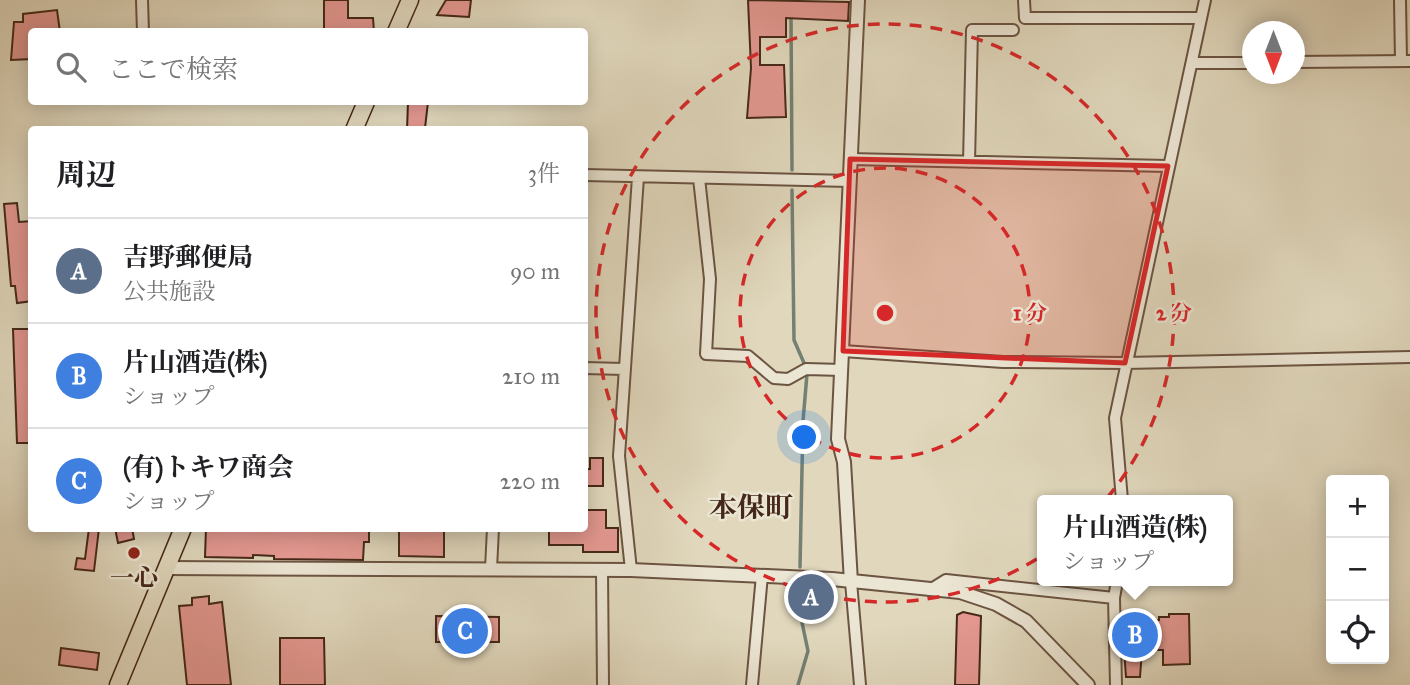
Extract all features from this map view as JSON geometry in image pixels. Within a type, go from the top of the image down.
[{"type":"main road","points":[[398,28],[410,0]]},
{"type":"main road","points":[[356,126],[365,105]]},
{"type":"main road","points":[[118,685],[181,532]]},
{"type":"street","points":[[142,0],[143,28]]},
{"type":"street","points":[[858,0],[838,439],[844,462],[850,582],[860,685]]},
{"type":"street","points":[[1024,0],[1025,18],[1201,18]]},
{"type":"street","points":[[1122,495],[1115,418],[1205,0]]},
{"type":"street","points":[[1305,62],[1406,61],[1401,0]]},
{"type":"street","points":[[969,162],[972,30],[1013,30]]},
{"type":"street","points":[[1192,64],[1242,63]]},
{"type":"street","points":[[850,159],[1168,166]]},
{"type":"street","points":[[588,175],[850,181]]},
{"type":"street","points":[[631,570],[619,456],[638,177]]},
{"type":"street","points":[[699,178],[710,279],[706,354],[748,356],[774,378],[788,379],[806,369],[842,370]]},
{"type":"street","points":[[843,351],[1003,362],[1125,363],[1410,357]]},
{"type":"street","points":[[588,368],[624,369]]},
{"type":"street","points":[[491,569],[493,532]]},
{"type":"street","points":[[166,568],[631,570],[762,575],[960,593],[984,600],[1026,621],[1088,685]]},
{"type":"street","points":[[602,570],[603,685]]},
{"type":"street","points":[[752,685],[762,575]]},
{"type":"street","points":[[930,590],[946,580],[1114,598]]},
{"type":"street","points":[[1115,586],[1116,685]]},
{"type":"highlighted area","points":[[850,159],[1168,166],[1125,363],[843,351]]},
{"type":"building","points":[[324,0],[348,0],[348,18],[373,18],[374,28],[324,28]]},
{"type":"building","points":[[446,0],[471,0],[469,17],[437,15]]},
{"type":"building","points":[[748,0],[849,2],[848,21],[786,18],[786,37],[760,37],[760,65],[784,65],[786,117],[747,118],[751,68]]},
{"type":"building","points":[[57,10],[59,28],[28,28],[28,59],[11,60],[14,22],[23,22],[23,14]]},
{"type":"building","points":[[408,105],[428,105],[425,126],[407,126]]},
{"type":"building","points":[[17,203],[19,222],[28,221],[28,302],[17,303],[15,286],[11,286],[4,204]]},
{"type":"building","points":[[13,329],[28,329],[28,443],[17,443]]},
{"type":"building","points":[[590,458],[603,458],[603,486],[588,486]]},
{"type":"building","points":[[588,510],[606,510],[606,528],[618,528],[618,552],[583,552],[583,545],[549,545],[549,532],[588,532]]},
{"type":"building","points":[[88,532],[99,532],[94,571],[75,569],[77,558],[85,559]]},
{"type":"building","points":[[116,532],[133,532],[134,539],[118,543]]},
{"type":"building","points":[[206,532],[369,532],[369,542],[364,542],[363,560],[274,559],[274,556],[253,555],[253,558],[205,557]]},
{"type":"building","points":[[399,532],[444,532],[444,557],[399,556]]},
{"type":"building","points":[[209,596],[209,604],[222,602],[231,685],[187,685],[179,606],[192,605],[192,598]]},
{"type":"building","points":[[963,612],[981,616],[979,685],[955,685],[957,615]]},
{"type":"building","points":[[1169,614],[1189,614],[1190,664],[1163,665],[1163,650],[1142,650],[1140,677],[1126,677],[1122,621],[1159,620],[1159,617],[1169,617]]},
{"type":"building","points":[[436,616],[499,617],[499,642],[436,642]]},
{"type":"building","points":[[280,638],[324,638],[325,685],[280,685]]},
{"type":"building","points":[[61,648],[99,653],[97,670],[59,665]]},
{"type":"waterway","points":[[791,16],[792,170]]},
{"type":"waterway","points":[[792,190],[794,340],[804,363]]},
{"type":"waterway","points":[[800,567],[803,421],[807,374]]},
{"type":"waterway","points":[[798,685],[808,651],[800,613],[800,588]]},
{"type":"place","name":"一心","points":[[134,553]]},
{"type":"place","name":"吉野郵便局","points":[[811,597]]},
{"type":"place","name":"(有)トキワ商会","points":[[465,631]]},
{"type":"place","name":"片山酒造(株)","points":[[1135,635]]},
{"type":"district","name":"本保町","points":[[751,507]]}]
